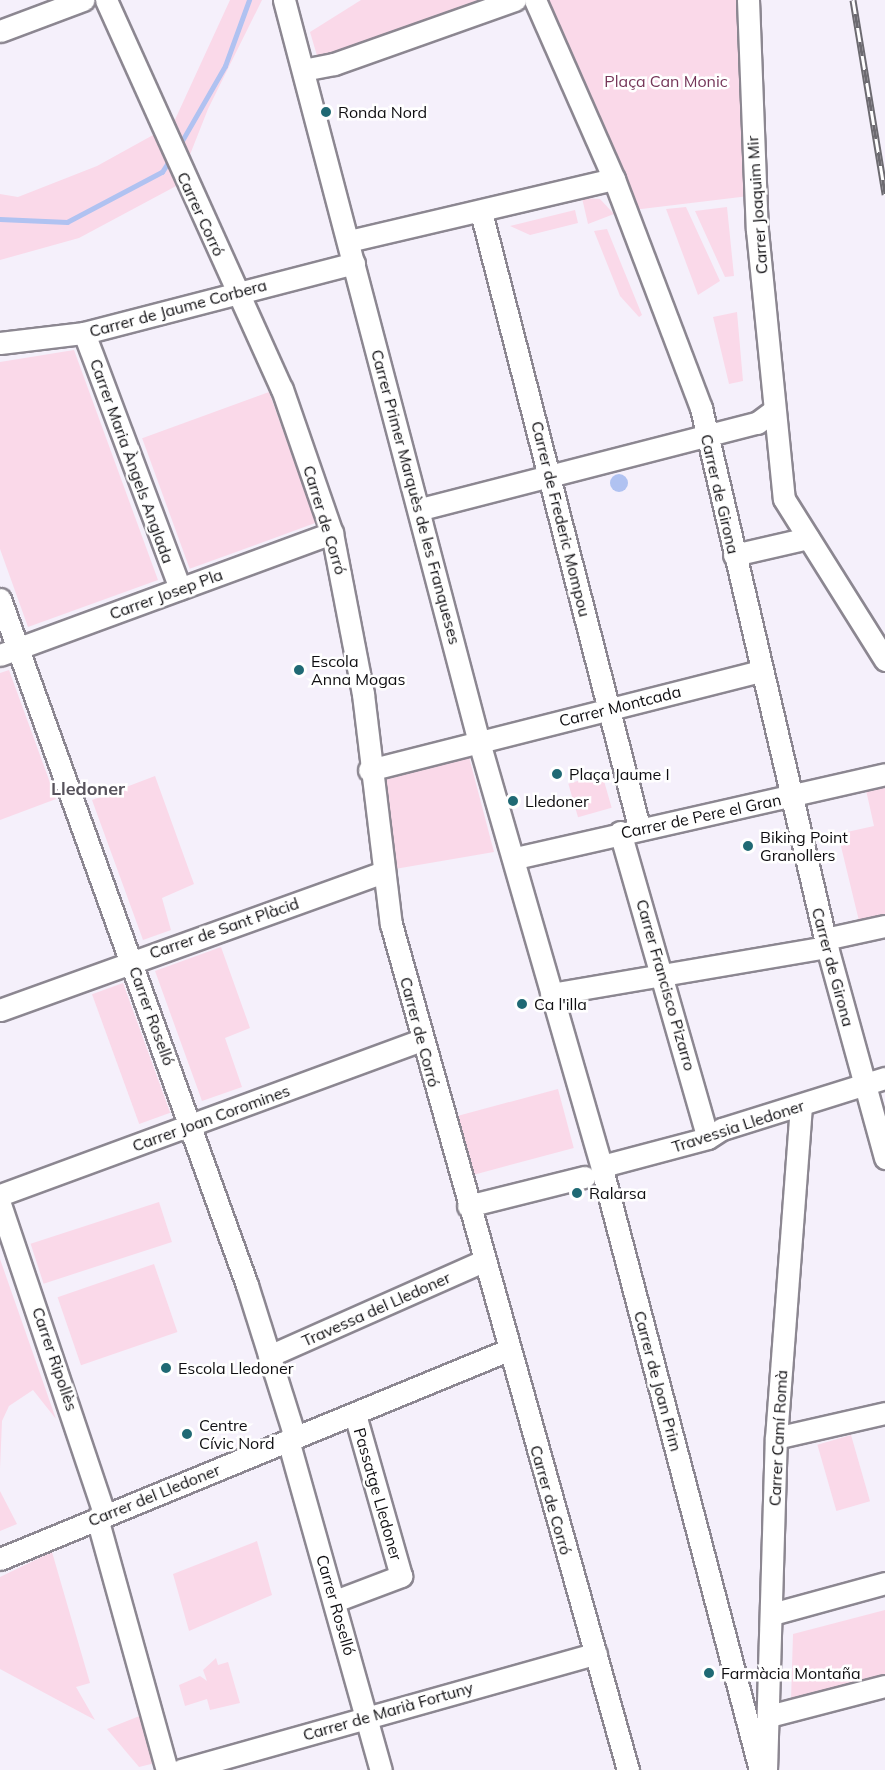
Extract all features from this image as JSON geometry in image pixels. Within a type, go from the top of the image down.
[{"type":"street","points":[[0,31],[83,0]]},
{"type":"street","name":"Carrer Corró","points":[[106,0],[236,292]]},
{"type":"street","name":"Carrer Primer Marquès de les Franqueses","points":[[284,0],[421,509],[478,742],[516,858],[551,994]]},
{"type":"street","points":[[303,70],[334,64],[515,0]]},
{"type":"street","name":"Carrer de Girona","points":[[535,0],[615,179],[701,408],[826,943],[875,1080],[885,1158]]},
{"type":"street","name":"Carrer Joaquim Mir","points":[[748,0],[757,230],[784,499],[885,660]]},
{"type":"street","points":[[349,242],[615,179]]},
{"type":"street","name":"Carrer de Frederic Mompou","points":[[481,212],[610,709],[630,830]]},
{"type":"street","name":"Carrer de Jaume Corbera","points":[[0,343],[84,333],[354,263]]},
{"type":"street","name":"Carrer de Corró","points":[[236,292],[282,389],[332,534],[363,694],[381,873],[422,1040],[628,1770]]},
{"type":"street","name":"Carrer Maria Àngels Anglada","points":[[84,333],[180,589]]},
{"type":"street","points":[[421,509],[757,423],[774,410]]},
{"type":"street","name":"Carrer Josep Pla","points":[[9,652],[332,534]]},
{"type":"street","points":[[734,555],[808,538]]},
{"type":"street","name":"Carrer Roselló","points":[[0,599],[9,652],[132,960],[269,1356],[381,1770]]},
{"type":"street","name":"Carrer Montcada","points":[[369,770],[761,671]]},
{"type":"street","name":"Carrer de Pere el Gran","points":[[516,858],[630,830],[792,797],[885,774]]},
{"type":"street","name":"Carrer Francisco Pizarro","points":[[630,830],[665,977],[708,1138]]},
{"type":"street","name":"Carrer de Sant Plàcid","points":[[0,1010],[132,960],[381,873]]},
{"type":"street","points":[[551,994],[665,977],[826,943],[885,926]]},
{"type":"street","name":"Carrer de Joan Prim","points":[[551,994],[760,1770]]},
{"type":"street","name":"Carrer Joan Coromines","points":[[0,1195],[422,1040]]},
{"type":"street","name":"Travessia Lledoner","points":[[610,1164],[708,1138],[722,1129],[801,1106],[875,1080]]},
{"type":"street","name":"Carrer Camí Romà","points":[[766,1770],[776,1438],[801,1106]]},
{"type":"street","points":[[468,1206],[584,1177]]},
{"type":"street","name":"Carrer Ripollès","points":[[0,1204],[101,1517],[167,1770]]},
{"type":"street","name":"Travessa del Lledoner","points":[[269,1356],[483,1261]]},
{"type":"street","name":"Carrer del Lledoner","points":[[0,1559],[508,1350]]},
{"type":"street","points":[[776,1438],[885,1413]]},
{"type":"street","name":"Passatge Lledoner","points":[[335,1601],[401,1576],[355,1414]]},
{"type":"street","points":[[772,1614],[885,1583]]},
{"type":"street","name":"Carrer de Marià Fortuny","points":[[181,1770],[596,1653]]},
{"type":"street","points":[[736,1681],[770,1674]]},
{"type":"street","points":[[769,1716],[885,1686]]},
{"type":"green space","points":[[230,0],[262,0],[208,109],[178,185],[79,238],[0,260],[0,194],[18,197],[97,166],[173,124]]},
{"type":"green space","points":[[361,0],[493,0],[318,59],[310,32]]},
{"type":"green space","name":"Plaça Can Monic","points":[[547,0],[746,0],[749,196],[633,210]]},
{"type":"green space","points":[[582,198],[600,199],[614,214],[588,224]]},
{"type":"green space","points":[[686,207],[720,281],[698,295],[666,209]]},
{"type":"green space","points":[[727,207],[734,276],[725,277],[695,211]]},
{"type":"green space","points":[[575,210],[578,223],[530,235],[510,226]]},
{"type":"green space","points":[[607,229],[642,315],[639,317],[620,296],[594,231]]},
{"type":"green space","points":[[737,312],[743,381],[729,384],[713,317]]},
{"type":"green space","points":[[74,350],[158,580],[28,627],[0,549],[0,362]]},
{"type":"green space","points":[[269,392],[317,523],[190,569],[142,438]]},
{"type":"green space","points":[[9,670],[56,799],[0,820],[0,673]]},
{"type":"green space","points":[[469,757],[494,852],[389,870],[380,779]]},
{"type":"green space","points":[[602,774],[612,808],[578,817],[568,784]]},
{"type":"green space","points":[[155,776],[194,884],[162,898],[171,930],[143,940],[92,800]]},
{"type":"green space","points":[[885,786],[885,915],[859,921],[838,834],[874,826],[866,790]]},
{"type":"green space","points":[[221,947],[250,1028],[225,1038],[242,1087],[202,1101],[155,971]]},
{"type":"green space","points":[[123,983],[170,1113],[139,1124],[92,994]]},
{"type":"green space","points":[[558,1089],[574,1148],[469,1176],[453,1117]]},
{"type":"green space","points":[[159,1202],[172,1242],[44,1284],[31,1244]]},
{"type":"green space","points":[[0,1259],[56,1419],[33,1390],[9,1406],[2,1421],[0,1469]]},
{"type":"green space","points":[[154,1264],[177,1332],[81,1365],[58,1297]]},
{"type":"green space","points":[[851,1435],[870,1501],[836,1511],[817,1445]]},
{"type":"green space","points":[[0,1491],[17,1524],[0,1531]]},
{"type":"green space","points":[[257,1541],[272,1595],[189,1631],[173,1574]]},
{"type":"green space","points":[[52,1552],[90,1683],[76,1687],[95,1720],[0,1669],[0,1577]]},
{"type":"green space","points":[[885,1610],[885,1676],[791,1700],[793,1634]]},
{"type":"green space","points":[[216,1658],[218,1665],[228,1662],[240,1703],[210,1710],[207,1699],[185,1706],[179,1685],[200,1676],[207,1681],[203,1670]]},
{"type":"green space","points":[[142,1715],[155,1763],[139,1767],[107,1729]]},
{"type":"water","points":[[619,474],[625,477],[628,483],[625,489],[619,492],[613,489],[610,483],[613,477]]},
{"type":"waterway","points":[[179,146],[225,66],[249,0]]},
{"type":"waterway","points":[[0,219],[67,222],[162,172],[171,158]]},
{"type":"railway","points":[[853,0],[885,194]]},
{"type":"place","name":"Ronda Nord","points":[[326,112]]},
{"type":"place","name":"Escola Anna Mogas","points":[[299,670]]},
{"type":"place","name":"Plaça Jaume I","points":[[557,774]]},
{"type":"place","name":"Lledoner","points":[[513,801]]},
{"type":"place","name":"Biking Point Granollers","points":[[748,846]]},
{"type":"place","name":"Ca l'illa","points":[[522,1004]]},
{"type":"place","name":"Ralarsa","points":[[577,1193]]},
{"type":"place","name":"Escola Lledoner","points":[[166,1368]]},
{"type":"place","name":"Centre Cívic Nord","points":[[187,1434]]},
{"type":"place","name":"Farmàcia Montaña","points":[[709,1673]]},
{"type":"district","name":"Lledoner","points":[[88,789]]}]
